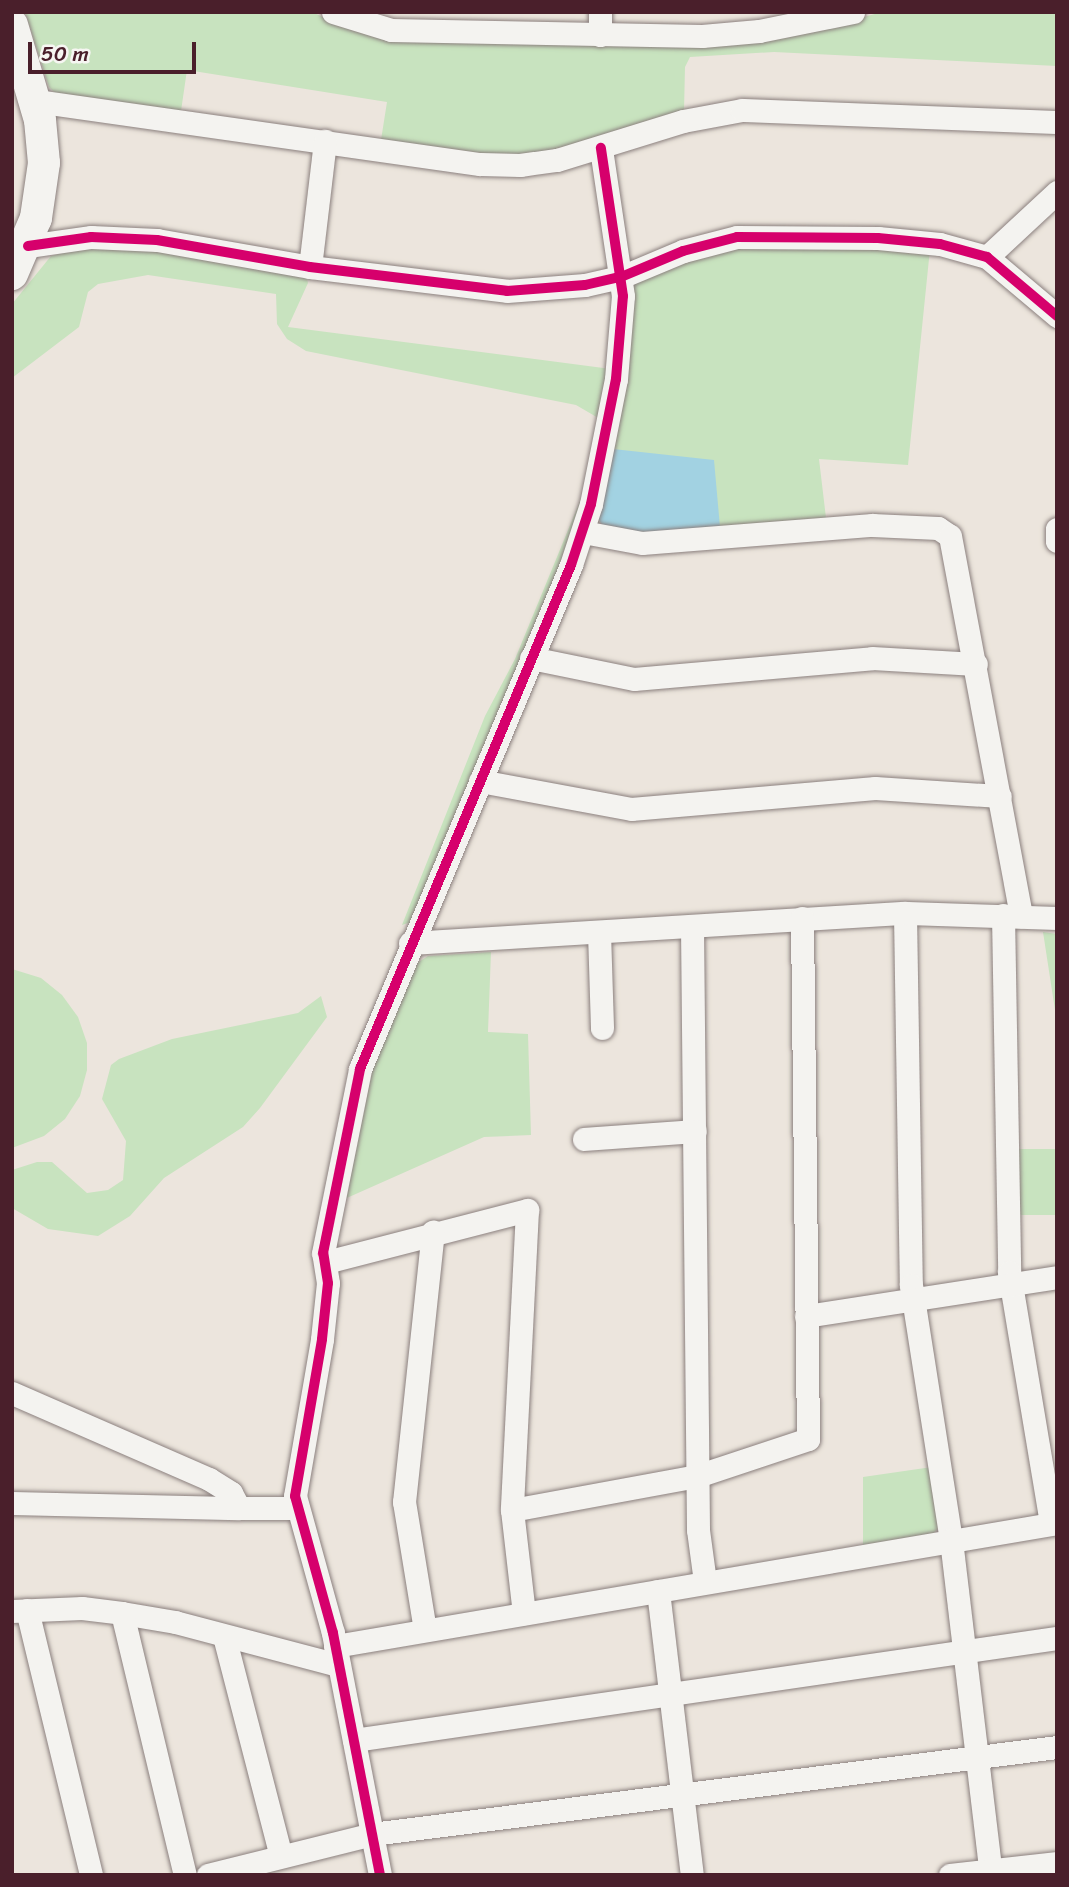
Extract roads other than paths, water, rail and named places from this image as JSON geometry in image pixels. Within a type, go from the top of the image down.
[{"type":"street","points":[[334,12],[391,30],[600,23],[747,32],[853,12]]},
{"type":"street","points":[[12,25],[36,101],[44,163],[28,246],[12,274]]},
{"type":"street","points":[[36,101],[480,164],[520,165],[601,148],[683,121],[753,109],[1057,122]]},
{"type":"street","points":[[310,267],[325,141]]},
{"type":"street","points":[[380,1875],[337,1656],[295,1496],[322,1339],[326,1262],[323,1253],[360,1069],[410,943],[583,532],[616,379],[621,277],[601,148]]},
{"type":"street","points":[[987,257],[1057,192]]},
{"type":"street","points":[[28,246],[92,237],[157,240],[310,267],[507,292],[585,285],[621,277],[709,243],[768,235],[940,243],[987,257],[1057,316]]},
{"type":"street","points":[[91,1875],[20,1611],[82,1608],[122,1613],[224,1636],[337,1656],[425,1630],[1054,1524],[1014,1283],[1009,1272],[1012,915],[1000,796],[953,542],[938,528],[872,525],[642,543],[583,532]]},
{"type":"street","points":[[1057,529],[1057,541]]},
{"type":"street","points":[[531,658],[634,679],[872,658],[976,664]]},
{"type":"street","points":[[480,781],[631,809],[875,788],[1000,796]]},
{"type":"street","points":[[410,943],[905,913],[1057,918]]},
{"type":"street","points":[[905,913],[911,1285],[951,1540],[991,1873]]},
{"type":"street","points":[[512,1510],[697,1476],[808,1439],[802,918]]},
{"type":"street","points":[[692,926],[697,1476],[705,1582]]},
{"type":"street","points":[[599,932],[602,1028]]},
{"type":"street","points":[[584,1139],[695,1131]]},
{"type":"street","points":[[326,1262],[433,1232],[527,1210],[512,1510],[524,1614]]},
{"type":"street","points":[[425,1630],[404,1502],[433,1232]]},
{"type":"street","points":[[806,1316],[1057,1278]]},
{"type":"street","points":[[12,1393],[209,1479],[231,1493],[239,1508]]},
{"type":"street","points":[[12,1503],[297,1508]]},
{"type":"street","points":[[658,1591],[692,1875]]},
{"type":"street","points":[[122,1613],[185,1875]]},
{"type":"street","points":[[224,1636],[281,1856]]},
{"type":"street","points":[[354,1740],[1057,1638]]},
{"type":"street","points":[[208,1875],[372,1834],[1057,1747]]},
{"type":"street","points":[[950,1875],[991,1873],[1057,1863]]},
{"type":"water","points":[[613,449],[714,460],[720,527],[642,533],[603,527],[598,518]]}]
